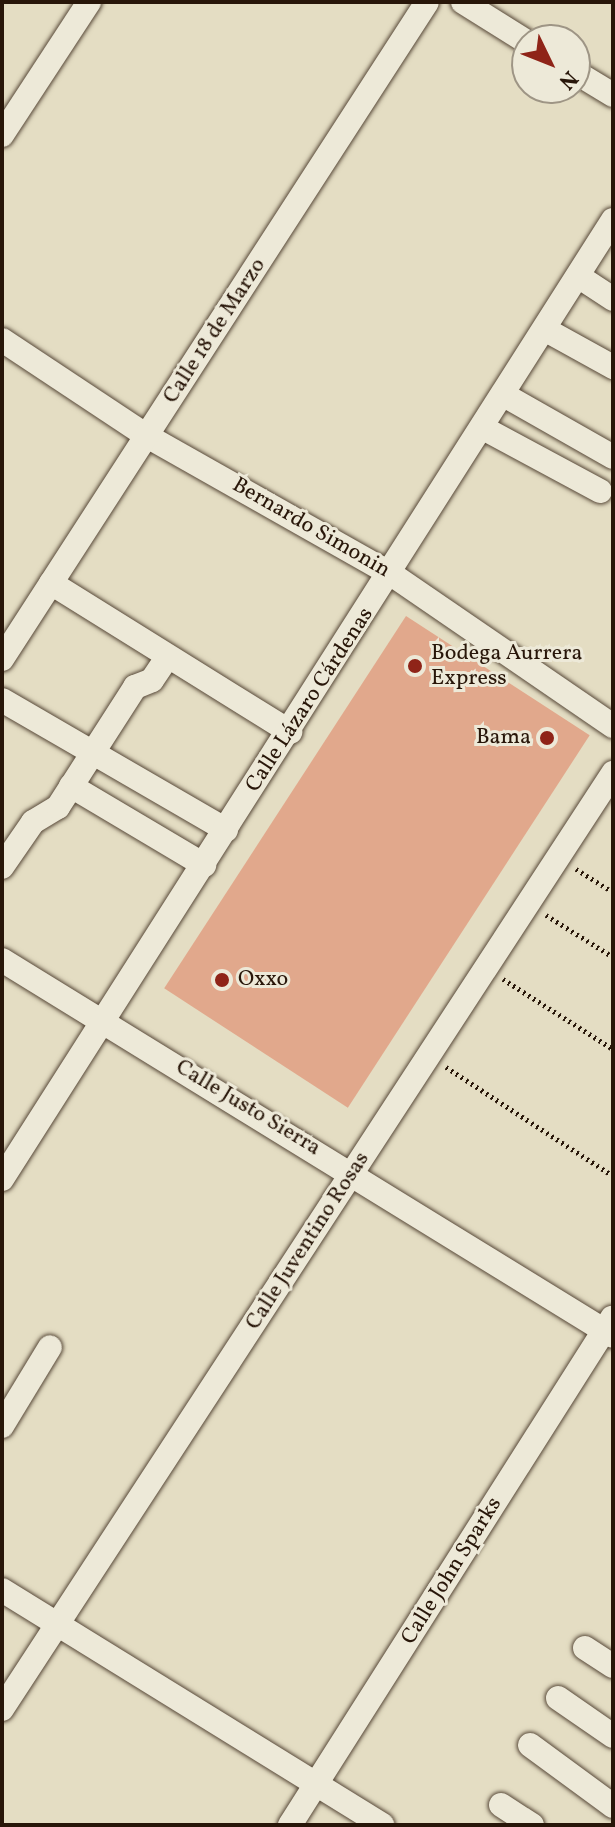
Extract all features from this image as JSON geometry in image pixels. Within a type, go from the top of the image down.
[{"type":"street","points":[[2,135],[89,2]]},
{"type":"street","name":"Calle 18 de Marzo","points":[[2,659],[427,2]]},
{"type":"street","points":[[463,2],[511,32]]},
{"type":"street","points":[[591,82],[613,95]]},
{"type":"street","name":"Calle Lázaro Cárdenas","points":[[2,1179],[391,574],[613,220]]},
{"type":"street","points":[[578,276],[613,299]]},
{"type":"street","points":[[546,330],[613,367]]},
{"type":"street","name":"Bernardo Simonin","points":[[2,340],[147,436],[391,574],[613,726]]},
{"type":"street","points":[[504,395],[613,457]]},
{"type":"street","points":[[483,428],[600,491]]},
{"type":"street","points":[[51,583],[166,659],[290,732]]},
{"type":"street","points":[[2,867],[33,822],[58,807],[135,687],[152,680],[166,659]]},
{"type":"street","points":[[2,700],[91,755],[226,830]]},
{"type":"street","name":"Calle Juventino Rosas","points":[[2,1709],[613,773]]},
{"type":"street","points":[[71,786],[204,865]]},
{"type":"street","name":"Calle Justo Sierra","points":[[2,960],[610,1327]]},
{"type":"street","name":"Calle John Sparks","points":[[290,1825],[610,1327]]},
{"type":"street","points":[[2,1426],[50,1347]]},
{"type":"street","points":[[2,1590],[382,1825]]},
{"type":"street","points":[[585,1648],[613,1666]]},
{"type":"street","points":[[558,1698],[613,1736]]},
{"type":"street","points":[[530,1745],[613,1806]]},
{"type":"street","points":[[501,1805],[532,1825]]},
{"type":"path","points":[[557,858],[613,892]]},
{"type":"path","points":[[528,904],[613,957]]},
{"type":"path","points":[[486,968],[613,1049]]},
{"type":"path","points":[[428,1056],[613,1176]]},
{"type":"building","points":[[406,616],[590,735],[348,1108],[164,988]]},
{"type":"place","name":"Bodega Aurrera Express","points":[[415,666]]},
{"type":"place","name":"Bama","points":[[547,738]]},
{"type":"place","name":"Oxxo","points":[[222,980]]}]
